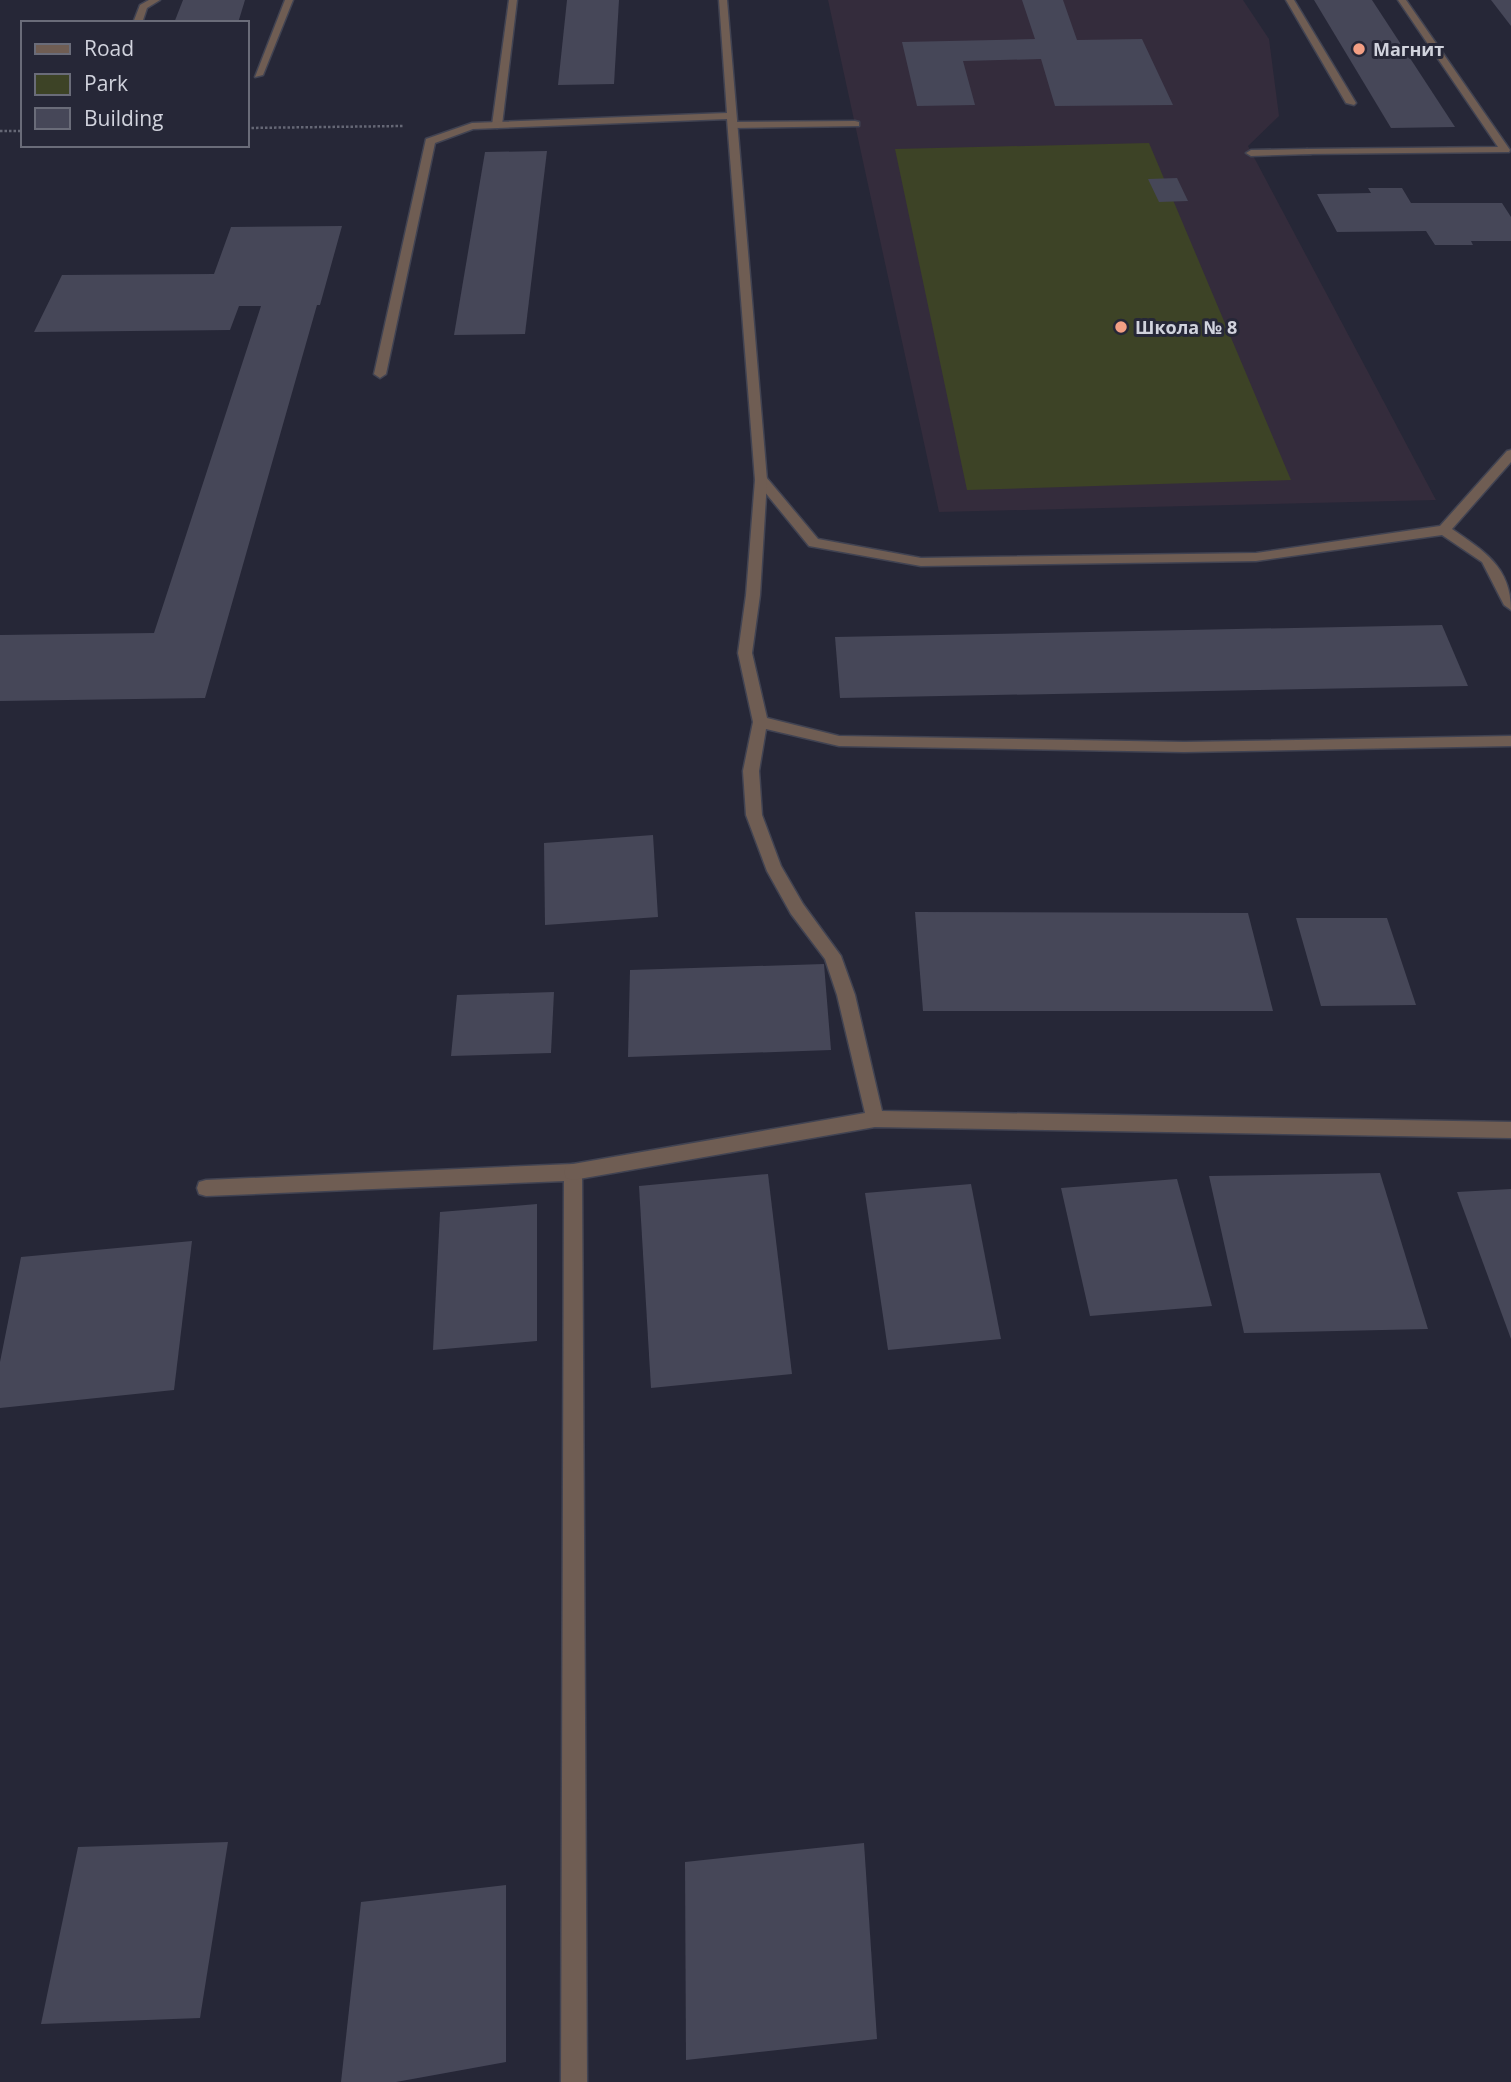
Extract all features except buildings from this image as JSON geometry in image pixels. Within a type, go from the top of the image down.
[{"type":"street","points":[[137,21],[143,7],[156,0]]},
{"type":"street","points":[[258,75],[289,0]]},
{"type":"street","points":[[498,125],[513,0]]},
{"type":"street","points":[[723,0],[761,480],[753,595],[745,653],[760,722],[751,771],[754,815],[773,867],[797,909],[832,956],[846,995],[875,1119]]},
{"type":"street","points":[[1290,0],[1350,103]]},
{"type":"street","points":[[1251,153],[1505,150],[1402,0]]},
{"type":"street","points":[[380,374],[430,141],[472,125],[733,120],[855,124]]},
{"type":"street","points":[[761,480],[814,543],[921,562],[1256,557],[1444,530],[1511,454]]},
{"type":"street","points":[[1444,530],[1487,559],[1511,605]]},
{"type":"street","points":[[760,722],[839,741],[1184,747],[1511,741]]},
{"type":"street","points":[[206,1188],[573,1172],[875,1119],[1511,1130]]},
{"type":"street","points":[[573,1172],[574,2082]]},
{"type":"path","points":[[248,128],[406,126]]},
{"type":"path","points":[[0,131],[21,131]]},
{"type":"shaded area","name":"Школа № 8","points":[[828,0],[1243,0],[1269,39],[1279,116],[1248,146],[1436,500],[939,512]]},
{"type":"green space","points":[[1149,143],[1291,480],[967,490],[895,149]]},
{"type":"place","name":"Магнит","points":[[1359,49]]},
{"type":"place","name":"Школа № 8","points":[[1121,327]]}]
